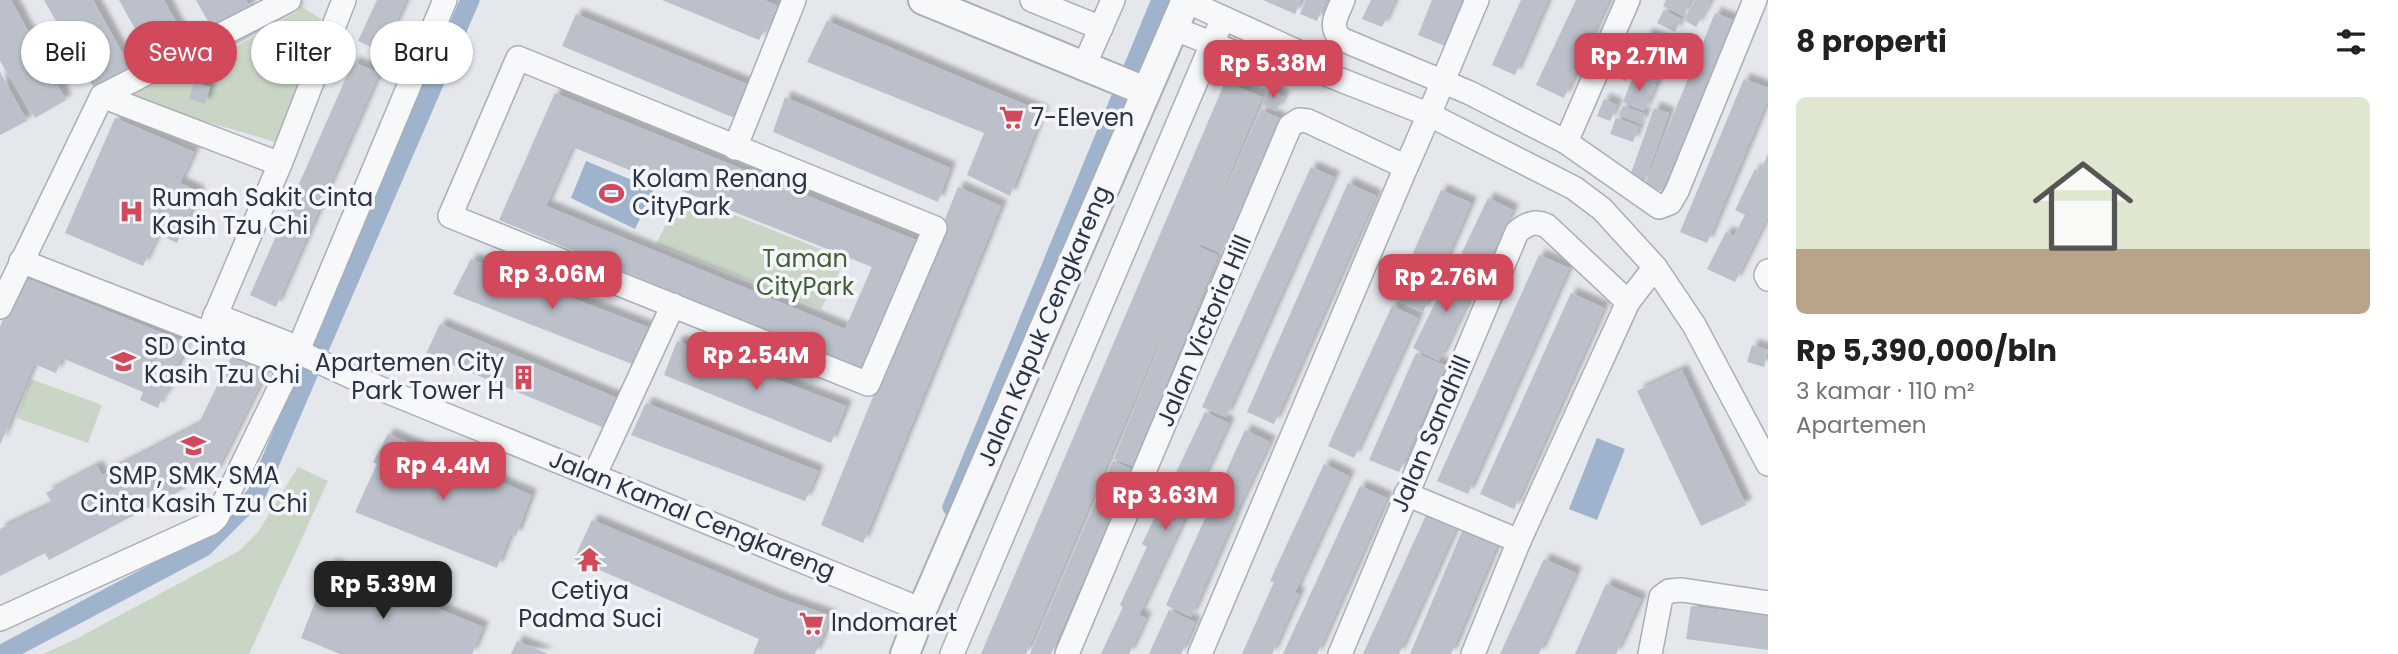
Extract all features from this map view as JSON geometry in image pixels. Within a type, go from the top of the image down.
[{"type":"street","points":[[0,307],[102,96],[289,0]]},
{"type":"street","points":[[211,324],[280,164],[344,0]]},
{"type":"street","points":[[0,619],[215,520],[302,357],[445,0]]},
{"type":"street","points":[[736,148],[794,0]]},
{"type":"street","points":[[923,0],[1142,89]]},
{"type":"street","points":[[1032,0],[1101,28]]},
{"type":"street","points":[[1096,70],[1101,28],[1113,0]]},
{"type":"street","points":[[1186,0],[1296,51],[1314,69],[1430,115],[1574,188],[1602,209],[1655,267],[1693,325],[1768,464]]},
{"type":"street","name":"Jalan Kapuk Cengkareng","points":[[905,654],[920,609],[1142,89],[1186,0]]},
{"type":"street","points":[[1343,0],[1333,23],[1334,32],[1341,38],[1470,93],[1566,142],[1659,207],[1670,203],[1677,191],[1755,0]]},
{"type":"street","points":[[1200,654],[1477,0]]},
{"type":"street","points":[[1566,142],[1628,0]]},
{"type":"street","points":[[952,654],[1223,18]]},
{"type":"street","points":[[1173,28],[1283,72],[1314,69]]},
{"type":"street","points":[[518,58],[736,148],[935,228],[868,384],[450,216],[518,58]]},
{"type":"street","points":[[102,96],[280,164]]},
{"type":"street","name":"Jalan Victoria Hill","points":[[1067,654],[1290,126],[1298,120],[1308,121],[1405,167]]},
{"type":"street","name":"Jalan Sandhill","points":[[1340,654],[1517,232],[1531,223],[1547,226],[1628,302]]},
{"type":"street","name":"Jalan Kamal Cengkareng","points":[[21,261],[211,324],[337,370],[920,609]]},
{"type":"street","points":[[1473,654],[1518,541],[1628,302],[1655,267]]},
{"type":"street","points":[[1768,271],[1768,279]]},
{"type":"street","points":[[594,476],[673,305]]},
{"type":"street","points":[[1406,494],[1518,541]]},
{"type":"street","points":[[1650,654],[1661,597],[1670,591],[1682,590],[1768,603]]},
{"type":"green space","points":[[301,6],[320,21],[280,21],[298,11]]},
{"type":"green space","points":[[251,38],[251,84],[297,84],[276,142],[131,100],[136,84],[237,84],[237,46]]},
{"type":"green space","name":"Taman CityPark","points":[[681,194],[846,259],[821,309],[656,244]]},
{"type":"green space","points":[[31,379],[102,405],[88,443],[17,418]]},
{"type":"green space","points":[[298,467],[328,481],[249,654],[43,654],[239,551],[258,532]]},
{"type":"water","name":"Kolam Renang CityPark","points":[[586,161],[654,189],[635,229],[571,198]]},
{"type":"water","points":[[1597,438],[1625,449],[1597,520],[1569,509]]},
{"type":"building","points":[[0,0],[11,0],[23,21],[21,84],[57,84],[66,100],[35,118],[0,61]]},
{"type":"building","points":[[44,0],[93,0],[105,21],[56,21]]},
{"type":"building","points":[[119,0],[164,0],[175,21],[131,21]]},
{"type":"building","points":[[196,0],[246,0],[250,8],[223,21],[208,21]]},
{"type":"building","points":[[377,0],[406,0],[396,21],[370,21],[370,46],[358,41]]},
{"type":"building","points":[[662,0],[764,0],[778,6],[759,40]]},
{"type":"building","points":[[1263,0],[1301,0],[1295,14]]},
{"type":"building","points":[[1306,0],[1326,0],[1317,21],[1300,14]]},
{"type":"building","points":[[1371,0],[1395,0],[1382,27],[1362,19]]},
{"type":"building","points":[[1432,0],[1463,0],[1445,46],[1418,35]]},
{"type":"building","points":[[1521,0],[1548,0],[1515,75],[1492,65]]},
{"type":"building","points":[[1576,0],[1609,0],[1564,98],[1536,85]]},
{"type":"building","points":[[1666,0],[1691,0],[1683,16],[1663,6]]},
{"type":"building","points":[[1695,0],[1711,0],[1696,27],[1684,20]]},
{"type":"building","points":[[293,1],[298,10],[278,21],[257,21]]},
{"type":"building","points":[[1664,10],[1681,19],[1675,32],[1657,23]]},
{"type":"building","points":[[1715,13],[1733,20],[1663,192],[1645,184]]},
{"type":"building","points":[[576,14],[754,87],[739,120],[562,46]]},
{"type":"building","points":[[827,21],[1043,112],[1010,196],[967,175],[984,133],[807,62]]},
{"type":"building","points":[[251,24],[251,36],[237,44],[237,32]]},
{"type":"building","points":[[110,31],[124,56],[124,73],[110,81]]},
{"type":"building","points":[[1647,34],[1672,44],[1656,83],[1631,73]]},
{"type":"building","points":[[1622,60],[1632,64],[1626,81],[1616,77]]},
{"type":"building","points":[[356,63],[370,69],[370,84],[374,84],[276,307],[250,295],[343,84],[356,84]]},
{"type":"building","points":[[0,72],[27,121],[0,135]]},
{"type":"building","points":[[1634,75],[1656,85],[1644,111],[1623,102]]},
{"type":"building","points":[[1744,79],[1768,88],[1768,99],[1707,243],[1680,232]]},
{"type":"building","points":[[1225,82],[1262,97],[1202,239],[1261,110],[1281,119],[1221,253],[1200,244],[1199,247],[1218,255],[1133,466],[1114,459],[1189,271],[1026,654],[981,654]]},
{"type":"building","points":[[92,84],[105,84],[95,90]]},
{"type":"building","points":[[193,84],[210,87],[205,104],[189,99]]},
{"type":"building","points":[[1270,89],[1284,97],[1276,111],[1262,104]]},
{"type":"building","points":[[555,93],[923,243],[868,373],[499,220]],"holes":[[[572,147],[872,267],[845,329],[546,206]]]},
{"type":"building","points":[[785,97],[950,168],[938,202],[773,132]]},
{"type":"building","points":[[1604,99],[1617,105],[1610,121],[1597,116]]},
{"type":"building","points":[[1623,106],[1645,114],[1641,124],[1619,115]]},
{"type":"building","points":[[1654,108],[1669,113],[1644,184],[1629,179]]},
{"type":"building","name":"Rumah Sakit Cinta Kasih Tzu Chi","points":[[115,118],[194,152],[180,183],[199,192],[177,243],[158,234],[143,266],[65,233]]},
{"type":"building","points":[[1616,118],[1639,126],[1633,142],[1610,134]]},
{"type":"building","points":[[1768,154],[1768,216],[1735,282],[1707,269],[1726,232],[1734,236],[1745,215],[1735,210],[1755,169],[1760,172]]},
{"type":"building","points":[[1311,167],[1334,177],[1226,417],[1202,407]]},
{"type":"building","points":[[1348,183],[1376,196],[1274,424],[1247,412]]},
{"type":"building","points":[[958,187],[1001,206],[863,543],[821,525]]},
{"type":"building","points":[[1441,190],[1471,203],[1423,312],[1393,298]]},
{"type":"building","points":[[1488,198],[1513,210],[1482,275],[1457,263]]},
{"type":"building","points":[[1539,255],[1569,268],[1468,494],[1437,481]]},
{"type":"building","points":[[471,259],[650,328],[632,364],[453,294]]},
{"type":"building","points":[[1452,268],[1478,281],[1439,361],[1413,348]]},
{"type":"building","name":"SD Cinta Kasih Tzu Chi","points":[[21,276],[187,343],[158,408],[140,400],[143,392],[62,358],[56,373],[34,364],[0,445],[0,327]]},
{"type":"building","points":[[1571,293],[1604,308],[1514,509],[1480,494]]},
{"type":"building","points":[[1392,306],[1418,318],[1354,458],[1328,446]]},
{"type":"building","name":"Apartemen City Park Tower H","points":[[440,324],[622,400],[609,430],[426,354]]},
{"type":"building","points":[[677,341],[846,406],[831,443],[664,375]]},
{"type":"building","points":[[1752,345],[1768,350],[1764,367],[1747,362]]},
{"type":"building","name":"SMP, SMK, SMA Cinta Kasih Tzu Chi","points":[[236,347],[270,364],[216,472],[49,560],[45,553],[0,576],[0,529],[53,504],[46,493],[97,466],[102,475],[198,425]]},
{"type":"building","points":[[1416,353],[1446,366],[1399,472],[1369,460]]},
{"type":"building","points":[[1682,370],[1746,505],[1701,526],[1637,391]]},
{"type":"building","points":[[646,403],[818,471],[805,501],[631,435]]},
{"type":"building","points":[[1205,412],[1229,423],[1139,615],[1146,618],[1129,654],[1101,654],[1147,547],[1142,544]]},
{"type":"building","points":[[1245,430],[1270,442],[1191,617],[1166,605]]},
{"type":"building","points":[[388,434],[531,495],[516,536],[510,535],[497,568],[355,512],[377,464],[373,462]]},
{"type":"building","points":[[1113,461],[1131,469],[1051,654],[1030,654]]},
{"type":"building","points":[[1324,464],[1349,476],[1295,592],[1299,594],[1272,654],[1242,654],[1274,582],[1270,581]]},
{"type":"building","points":[[1360,486],[1387,498],[1317,654],[1283,654]]},
{"type":"building","points":[[1427,513],[1457,526],[1399,654],[1363,654]]},
{"type":"building","points":[[592,520],[782,599],[831,616],[815,654],[753,654],[759,639],[574,559]]},
{"type":"building","points":[[1465,524],[1500,538],[1451,654],[1410,654]]},
{"type":"building","points":[[1544,559],[1576,573],[1539,654],[1500,654]]},
{"type":"building","points":[[330,564],[483,627],[472,654],[340,654],[301,638]]},
{"type":"building","points":[[1606,584],[1641,599],[1616,654],[1575,654]]},
{"type":"building","points":[[1691,606],[1768,616],[1768,650],[1686,639]]},
{"type":"building","points":[[1169,610],[1195,622],[1181,654],[1149,654]]},
{"type":"building","points":[[517,641],[548,654],[511,654]]},
{"type":"waterway","points":[[2,654],[204,547],[256,495],[470,0]]},
{"type":"waterway","points":[[952,507],[1161,0]]},
{"type":"place","name":"7-Eleven","points":[[1011,118]]},
{"type":"place","name":"Kolam Renang CityPark","points":[[612,193]]},
{"type":"place","name":"Rumah Sakit Cinta Kasih Tzu Chi","points":[[132,212]]},
{"type":"place","name":"SD Cinta Kasih Tzu Chi","points":[[124,361]]},
{"type":"place","name":"Apartemen City Park Tower H","points":[[524,377]]},
{"type":"place","name":"SMP, SMK, SMA Cinta Kasih Tzu Chi","points":[[194,445]]},
{"type":"place","name":"Cetiya Padma Suci","points":[[590,560]]},
{"type":"place","name":"Indomaret","points":[[811,623]]}]
